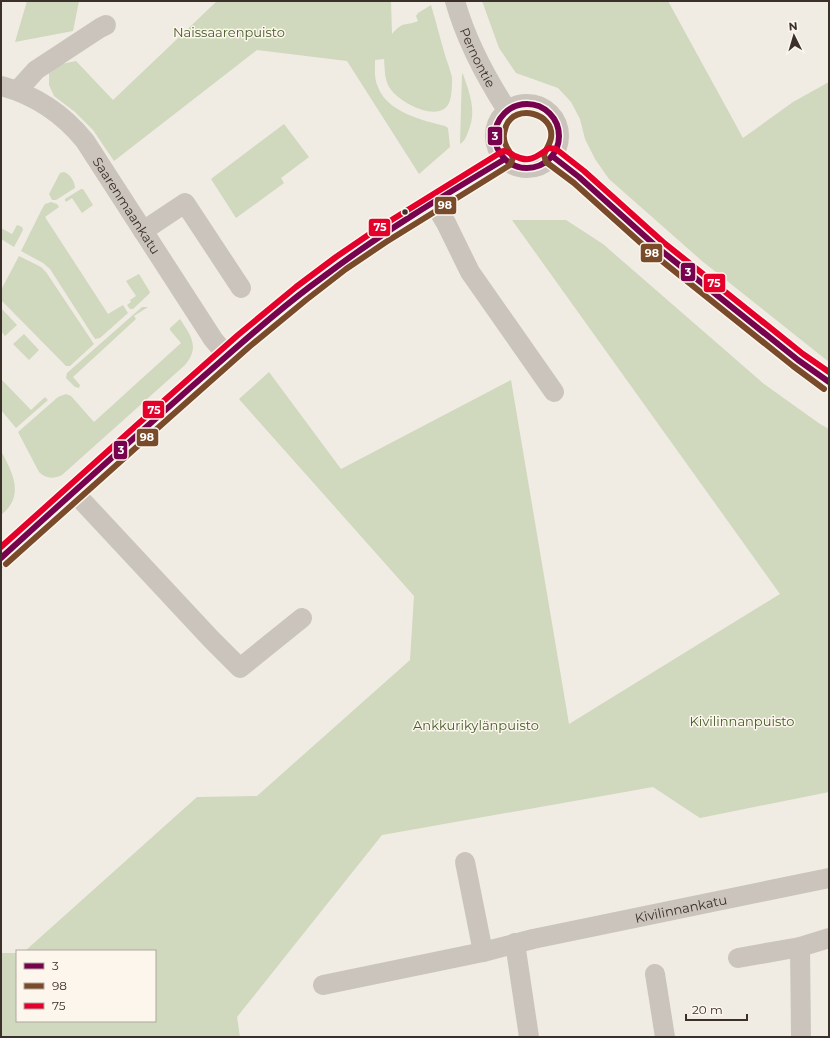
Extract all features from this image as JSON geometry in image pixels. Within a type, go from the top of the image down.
[{"type":"street","name":"Pernontie","points":[[455,1],[459,17],[476,55],[507,110]]},
{"type":"street","points":[[10,88],[94,32],[106,26]]},
{"type":"street","name":"Saarenmaankatu","points":[[10,88],[54,109],[75,128],[85,141],[213,339],[227,356]]},
{"type":"street","points":[[525,104],[535,104],[552,114],[557,123],[559,142],[552,156],[539,166],[529,168],[520,167],[505,159],[497,146],[495,136],[496,126],[507,110],[525,104]]},
{"type":"street","points":[[552,156],[579,177],[658,248],[792,356],[829,382]]},
{"type":"street","points":[[1,558],[73,491],[292,301],[341,263],[505,159]]},
{"type":"street","points":[[143,231],[184,203],[241,288]]},
{"type":"street","points":[[434,203],[446,223],[470,272],[554,392]]},
{"type":"street","points":[[73,491],[206,634],[240,668],[302,618]]},
{"type":"street","points":[[465,862],[483,952]]},
{"type":"street","name":"Kivilinnankatu","points":[[323,985],[483,952],[524,941],[829,878]]},
{"type":"street","points":[[738,958],[800,947],[829,938]]},
{"type":"street","points":[[524,941],[529,1037]]},
{"type":"street","points":[[800,947],[802,1037]]},
{"type":"street","points":[[655,974],[665,1037]]},
{"type":"green space","points":[[27,1],[79,1],[73,31],[15,42]]},
{"type":"green space","name":"Naissaarenpuisto","points":[[217,1],[391,1],[392,34],[402,25],[418,21],[416,16],[418,13],[431,5],[452,78],[451,98],[446,107],[439,111],[431,112],[422,110],[397,96],[389,87],[385,76],[384,59],[375,60],[375,77],[382,95],[397,109],[416,118],[448,128],[450,147],[419,174],[347,61],[257,50],[114,161],[93,130],[75,112],[54,96],[49,85],[49,73],[57,65],[76,61],[113,100]]},
{"type":"green space","points":[[482,1],[668,1],[743,138],[793,102],[829,82],[829,362],[702,261],[609,179],[595,159],[585,139],[580,119],[571,102],[558,88],[516,73],[499,48]]},
{"type":"green space","points":[[462,74],[472,103],[472,117],[468,132],[460,144]]},
{"type":"green space","points":[[284,124],[309,157],[281,178],[284,183],[236,218],[211,179]]},
{"type":"green space","points":[[64,172],[72,178],[75,188],[56,200],[52,200],[49,194],[60,173]]},
{"type":"green space","points":[[83,189],[93,205],[82,213],[72,198],[66,202],[65,200]]},
{"type":"green space","points":[[51,202],[57,204],[59,207],[45,217],[108,314],[123,305],[128,313],[100,338],[95,339],[50,269],[43,263],[21,251],[45,204]]},
{"type":"green space","name":"Ankkurikylänpuisto","points":[[512,220],[566,220],[603,244],[764,384],[829,429],[829,792],[700,818],[653,787],[382,835],[237,1017],[240,1037],[1,1037],[1,953],[16,953],[16,1022],[156,1022],[156,950],[26,950],[197,797],[257,796],[410,660],[414,596],[239,399],[269,372],[341,469],[511,380],[569,724],[780,594]]},
{"type":"green space","points":[[17,225],[22,227],[23,230],[14,247],[1,239],[1,228],[12,234]]},
{"type":"green space","points":[[19,256],[41,267],[46,272],[94,344],[70,366],[66,366],[1,300],[1,290]]},
{"type":"green space","points":[[139,274],[150,292],[133,309],[130,309],[127,305],[131,302],[130,300],[136,296],[126,281]]},
{"type":"green space","points":[[142,307],[148,307],[134,316],[136,319],[73,377],[80,385],[79,388],[75,387],[66,378],[67,373]]},
{"type":"green space","points":[[1,308],[17,325],[5,336],[1,331]]},
{"type":"green space","points":[[180,319],[188,331],[193,347],[190,359],[185,365],[62,475],[50,478],[39,472],[18,432],[58,397],[66,394],[71,396],[94,422],[181,343],[170,330],[170,328]]},
{"type":"green space","points":[[24,334],[39,350],[29,360],[13,344]]},
{"type":"green space","points":[[1,379],[31,410],[45,397],[48,400],[16,428],[1,410]]},
{"type":"green space","points":[[1,451],[13,476],[15,492],[13,500],[1,515]]},
{"type":"transit line","name":"3","points":[[527,104],[545,109],[550,113],[554,118],[559,136],[554,154],[550,159],[545,163],[527,168],[509,163],[504,159],[500,154],[495,136],[500,118],[504,113],[509,109],[527,104]]},
{"type":"transit line","name":"98","points":[[6,564],[249,347],[306,300],[346,269],[386,242],[510,165],[513,158],[505,144],[504,134],[506,126],[511,119],[517,115],[525,113],[541,117],[547,122],[551,129],[550,142],[544,155],[546,162],[574,183],[653,254],[824,389]]},
{"type":"transit line","name":"75","points":[[1,547],[238,335],[296,287],[377,229],[503,151],[520,158],[529,159],[537,156],[549,148],[556,149],[584,171],[663,242],[803,354],[829,372]]},
{"type":"transit line","name":"3","points":[[552,156],[579,177],[658,248],[798,360],[829,382]]},
{"type":"transit line","name":"3","points":[[1,558],[189,389],[288,304],[345,261],[390,230],[505,159]]},
{"type":"park label","name":"Kivilinnanpuisto","points":[[742,721]]}]
